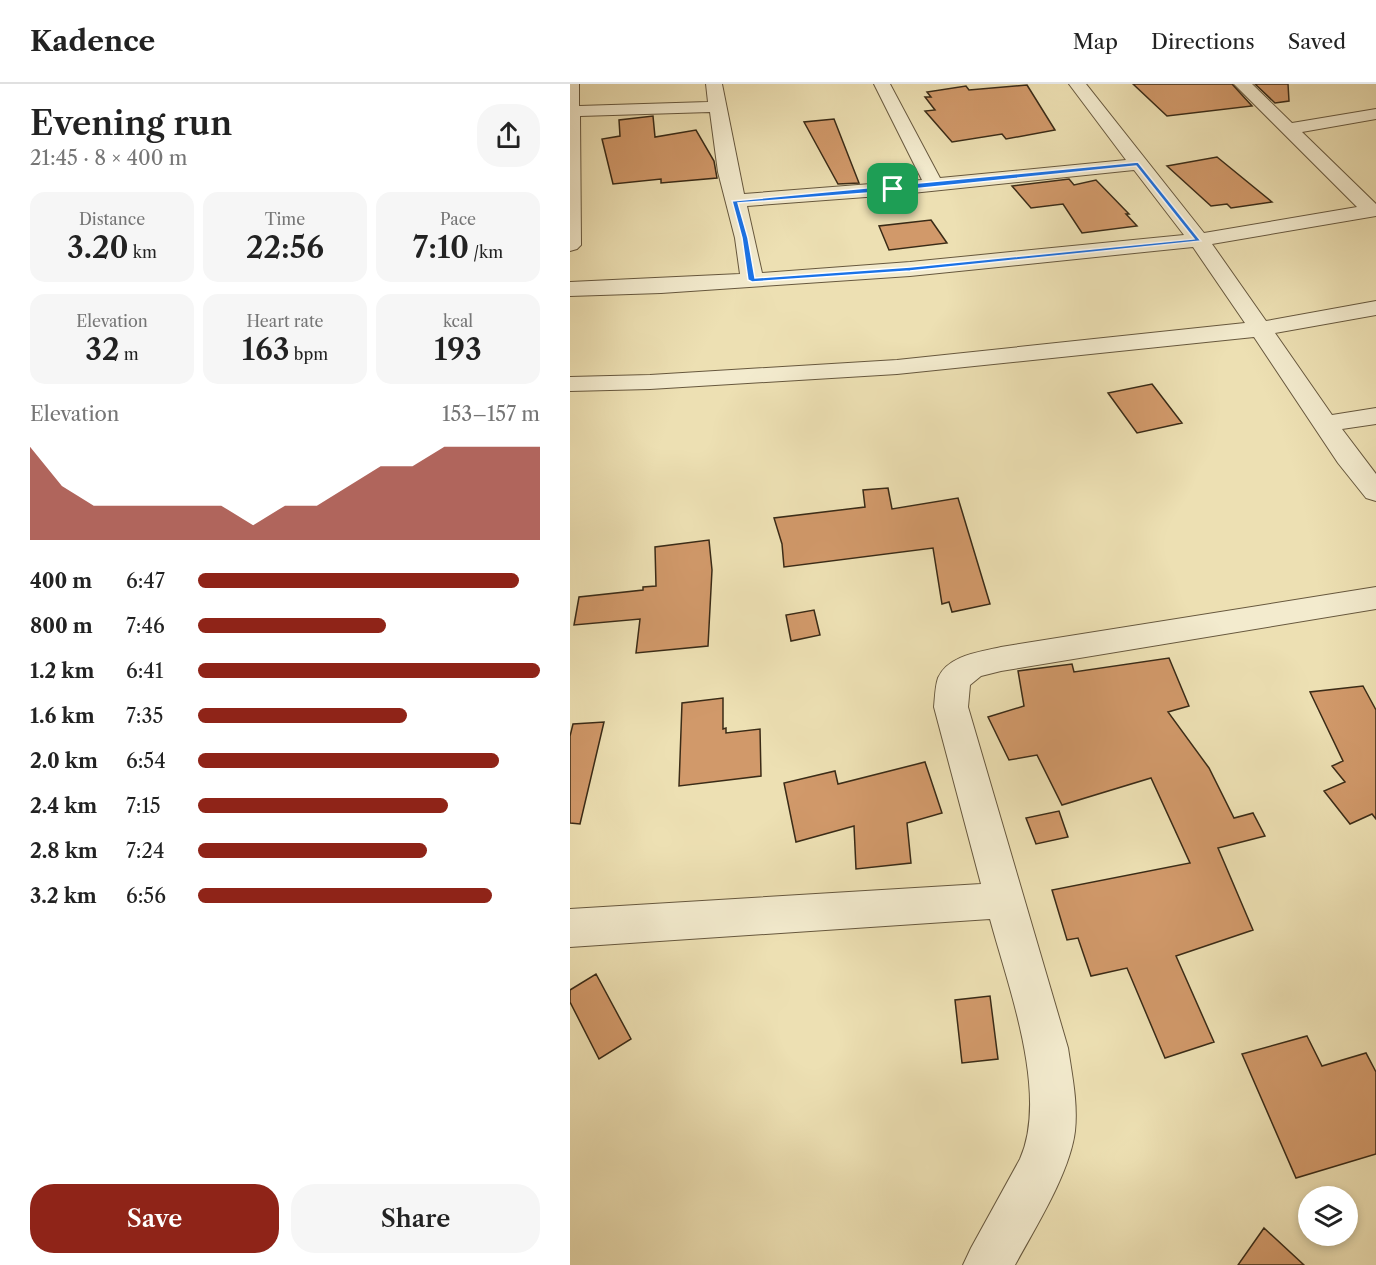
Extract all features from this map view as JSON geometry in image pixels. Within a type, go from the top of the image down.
[{"type":"street","points":[[570,245],[572,84]]},
{"type":"street","points":[[714,84],[752,280]]},
{"type":"street","points":[[882,84],[934,185]]},
{"type":"street","points":[[1077,84],[1198,240],[1325,424],[1376,492]]},
{"type":"street","points":[[1242,84],[1374,210]]},
{"type":"street","points":[[572,111],[717,107]]},
{"type":"street","points":[[1289,129],[1376,114]]},
{"type":"street","points":[[735,201],[934,185],[1138,164]]},
{"type":"street","points":[[570,289],[910,269],[1198,240],[1374,210]]},
{"type":"street","points":[[570,384],[650,382],[897,367],[1259,329],[1376,308]]},
{"type":"street","points":[[1325,424],[1376,416]]},
{"type":"street","points":[[988,1265],[1028,1192],[1049,1143],[1053,1094],[1046,1048],[951,707],[954,680],[971,666],[1001,659],[1376,598]]},
{"type":"street","points":[[570,928],[1005,900]]},
{"type":"building","points":[[1133,84],[1232,84],[1252,106],[1167,116]]},
{"type":"building","points":[[1255,84],[1288,84],[1289,101],[1275,103]]},
{"type":"building","points":[[1027,85],[1055,130],[1006,139],[1002,134],[952,142],[925,111],[935,110],[925,97],[931,97],[927,92],[966,86],[969,90]]},
{"type":"building","points":[[653,116],[655,137],[696,130],[714,161],[717,178],[661,183],[661,179],[613,184],[602,139],[620,136],[619,120]]},
{"type":"building","points":[[834,119],[859,183],[838,184],[804,122]]},
{"type":"building","points":[[1217,157],[1272,202],[1231,208],[1227,204],[1211,206],[1167,166]]},
{"type":"building","points":[[1069,179],[1074,185],[1096,180],[1129,214],[1126,214],[1137,226],[1082,233],[1063,204],[1031,208],[1012,186]]},
{"type":"building","points":[[931,220],[947,243],[889,250],[879,226]]},
{"type":"building","points":[[1152,384],[1182,423],[1137,433],[1108,393]]},
{"type":"building","points":[[888,488],[892,509],[958,498],[990,604],[952,612],[949,602],[942,604],[933,548],[784,567],[782,544],[774,518],[865,507],[863,490]]},
{"type":"building","points":[[709,540],[712,570],[708,646],[636,653],[640,619],[574,625],[579,597],[643,590],[643,587],[656,586],[655,547]]},
{"type":"building","points":[[814,610],[820,635],[791,641],[786,615]]},
{"type":"building","points":[[1169,658],[1189,706],[1168,712],[1209,768],[1234,818],[1253,813],[1265,836],[1218,848],[1253,930],[1176,956],[1214,1042],[1165,1058],[1127,968],[1091,976],[1078,938],[1067,940],[1052,890],[1190,863],[1151,778],[1062,805],[1037,755],[1009,760],[988,717],[1024,706],[1018,671],[1072,664],[1074,672]]},
{"type":"building","points":[[1363,686],[1376,710],[1376,819],[1372,814],[1350,824],[1324,791],[1345,782],[1332,766],[1343,761],[1310,692]]},
{"type":"building","points":[[723,698],[723,729],[726,728],[726,733],[760,729],[761,776],[679,786],[682,703]]},
{"type":"building","points":[[604,722],[580,824],[570,823],[570,736],[573,724]]},
{"type":"building","points":[[925,762],[942,813],[907,823],[911,863],[856,869],[854,826],[796,842],[784,783],[835,771],[838,784]]},
{"type":"building","points":[[1059,811],[1068,837],[1036,844],[1026,818]]},
{"type":"building","points":[[596,974],[631,1039],[599,1059],[570,1002],[570,990]]},
{"type":"building","points":[[990,996],[998,1059],[962,1063],[955,1000]]},
{"type":"building","points":[[1307,1036],[1322,1066],[1366,1053],[1376,1072],[1376,1154],[1296,1178],[1242,1054]]},
{"type":"building","points":[[1264,1228],[1304,1265],[1238,1265]]},
{"type":"route","points":[[1138,164],[1198,240],[910,269],[752,280],[745,238],[735,201],[893,189],[1138,164]]}]
